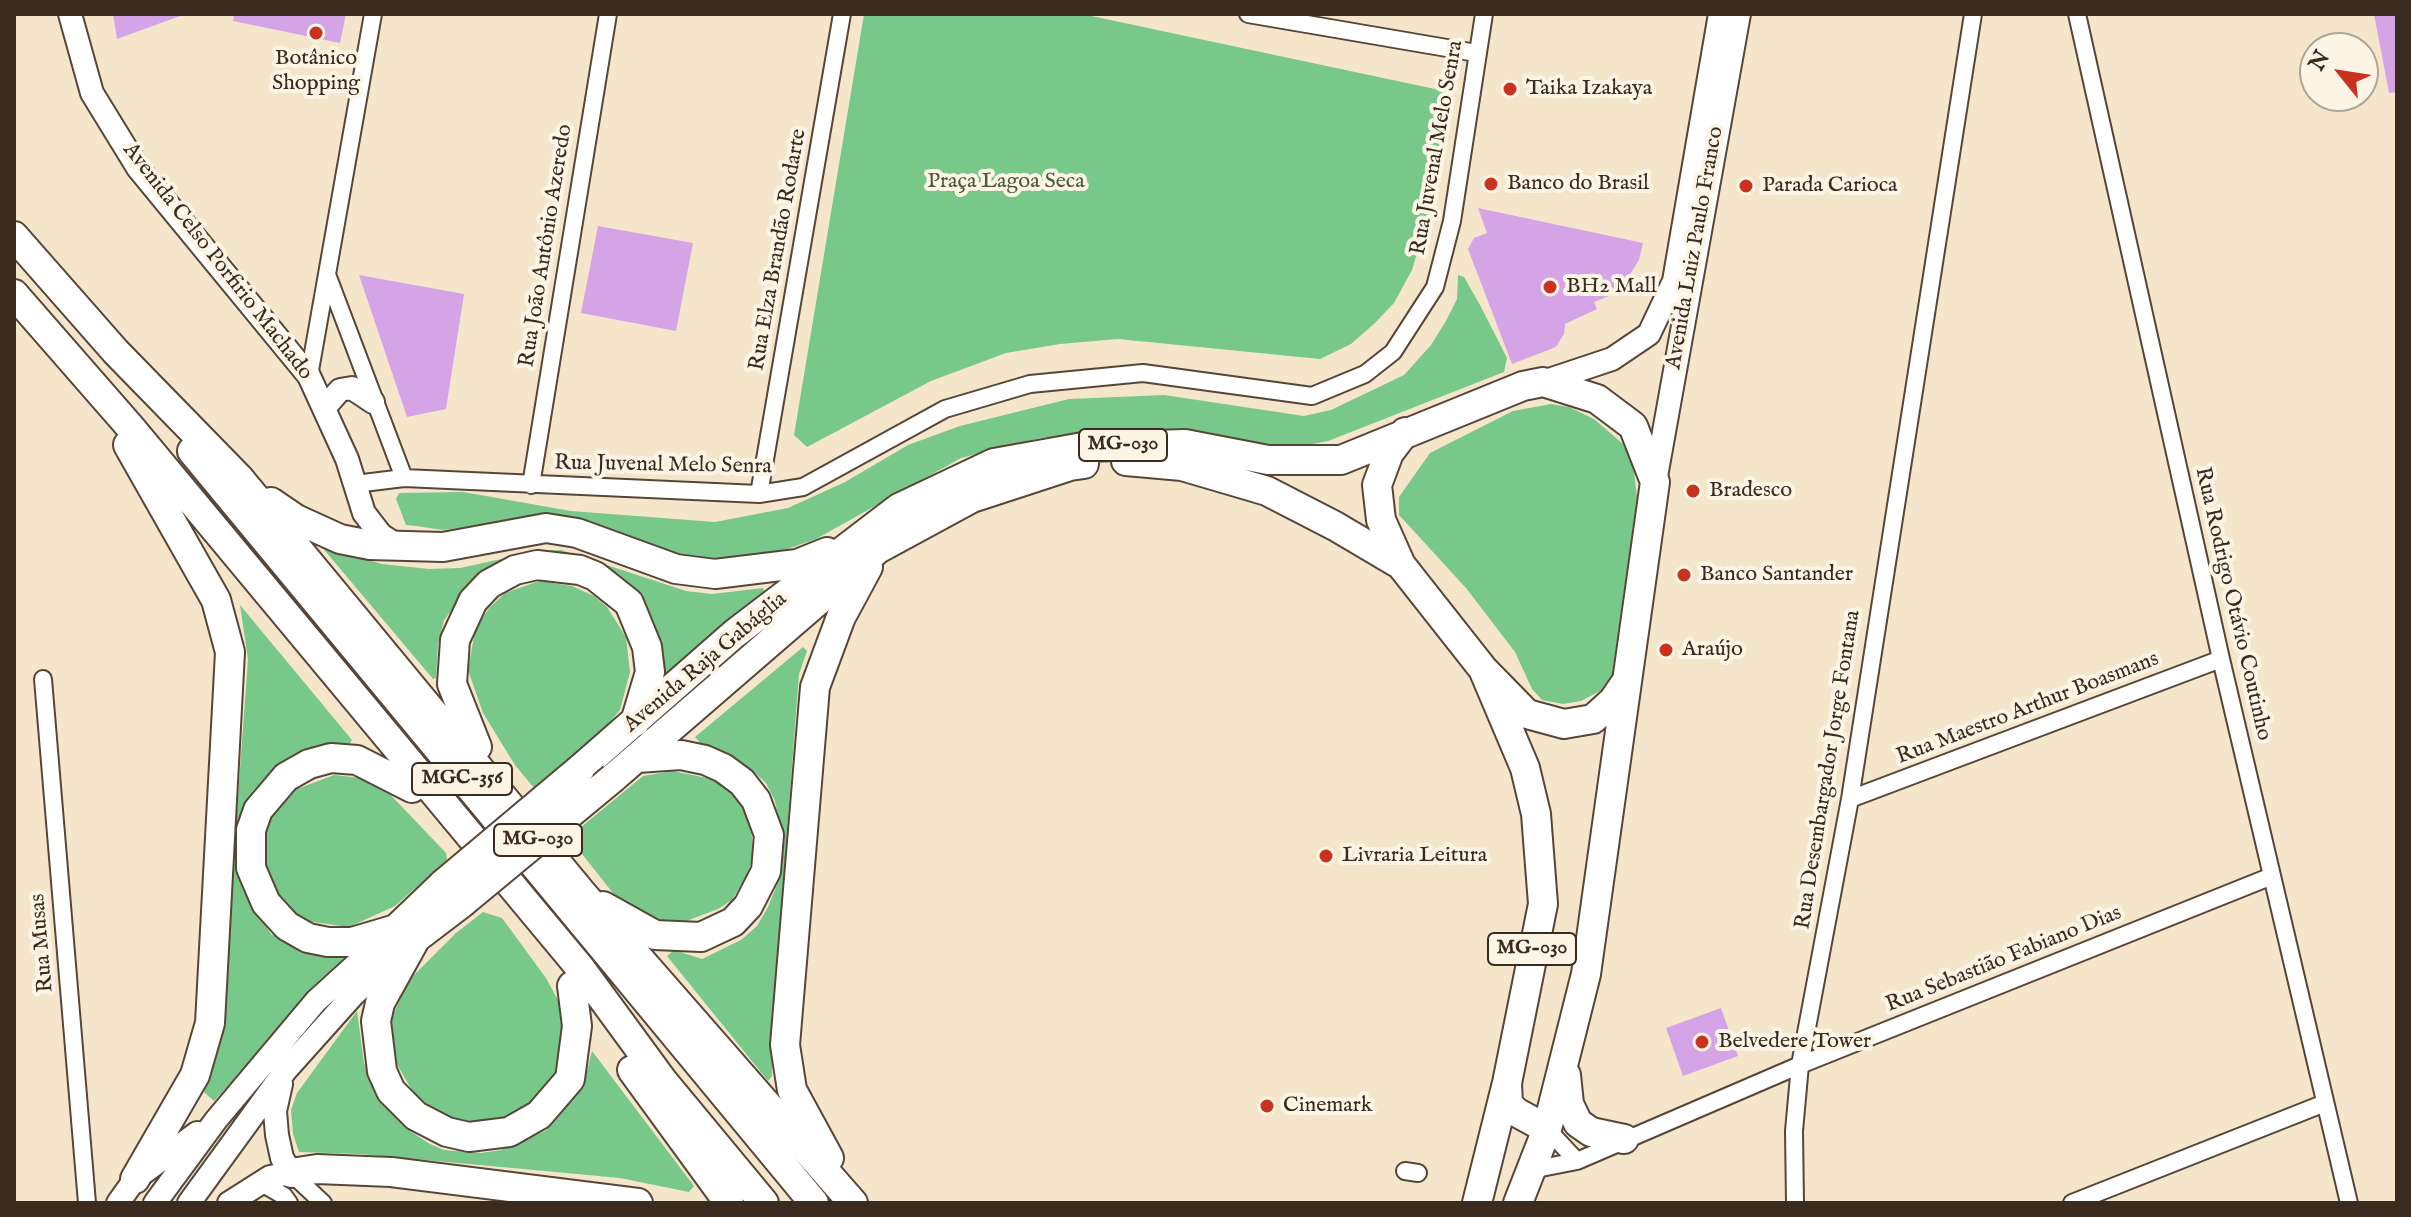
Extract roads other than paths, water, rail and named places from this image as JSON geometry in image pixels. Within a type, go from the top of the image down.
[{"type":"highway","name":"MGC-356","points":[[14,236],[116,352],[239,478],[581,892],[854,1203]]},
{"type":"highway","name":"MGC-356","points":[[14,294],[131,428],[581,969],[663,1081],[764,1203]]},
{"type":"highway","name":"MGC-356","points":[[14,314],[128,445],[572,986],[729,1203]]},
{"type":"highway","name":"MGC-356","points":[[116,352],[211,477],[814,1203]]},
{"type":"highway","name":"MG-030","points":[[1407,431],[1523,386],[1543,382],[1597,399],[1622,416],[1633,426],[1655,482],[1586,974],[1547,1129],[1518,1203]]},
{"type":"highway","points":[[1401,565],[1381,520],[1377,485],[1389,453],[1407,431]]},
{"type":"highway","name":"Avenida Raja Gabáglia","points":[[453,893],[637,758],[866,545],[899,508],[994,463],[1083,447],[1185,444],[1268,460],[1341,460],[1407,431]]},
{"type":"highway","points":[[128,445],[216,600],[230,652],[210,1023],[195,1075],[135,1179]]},
{"type":"highway","name":"Avenida Raja Gabáglia","points":[[406,934],[453,893],[580,769],[734,634],[866,545],[972,498],[1070,466],[1125,461],[1182,466],[1267,491],[1401,565]]},
{"type":"highway","points":[[239,478],[296,519],[340,539],[400,547],[443,547],[546,528],[577,533],[676,569],[715,574],[797,564],[866,545]]},
{"type":"highway","points":[[854,1203],[792,1090],[785,1045],[815,687],[866,545]]},
{"type":"highway","points":[[497,787],[465,724],[452,684],[455,640],[462,620],[473,601],[504,574],[537,565],[580,570],[595,576],[629,603],[647,647],[650,672],[634,724]]},
{"type":"highway","name":"MG-030","points":[[1401,565],[1483,669],[1525,768],[1536,814],[1543,904],[1507,1083],[1477,1203]]},
{"type":"highway","points":[[1483,669],[1527,714],[1564,724],[1593,719],[1613,701],[1629,678]]},
{"type":"highway","points":[[581,892],[655,935],[701,937],[733,922],[748,906],[766,871],[769,835],[756,800],[742,782],[705,760],[681,755],[637,758]]},
{"type":"highway","points":[[412,788],[357,760],[331,758],[286,777],[269,793],[251,830],[251,868],[258,888],[287,926],[308,938],[328,942],[352,942],[406,934],[376,1021],[377,1048],[391,1091],[416,1116],[447,1132],[469,1137],[509,1132],[539,1115],[570,1079],[577,1026],[572,986]]},
{"type":"highway","points":[[1565,1057],[1569,1104],[1578,1123],[1591,1132],[1624,1139]]},
{"type":"highway","points":[[1507,1083],[1508,1104],[1516,1112],[1547,1129]]},
{"type":"highway","points":[[291,1173],[317,1169],[391,1172],[638,1203]]},
{"type":"street","name":"Avenida Celso Porfirio Machado","points":[[70,14],[92,93],[138,168],[309,376],[325,407],[364,513],[381,535],[400,547]]},
{"type":"street","points":[[309,376],[373,14]]},
{"type":"street","name":"Rua João Antônio Azeredo","points":[[531,485],[608,14]]},
{"type":"street","name":"Rua Elza Brandão Rodarte","points":[[759,494],[842,14]]},
{"type":"street","points":[[1248,14],[1476,53]]},
{"type":"street","name":"Rua Juvenal Melo Senra","points":[[355,484],[404,478],[759,494],[803,487],[945,409],[1030,384],[1143,373],[1312,396],[1365,374],[1393,352],[1435,287],[1452,221],[1484,14]]},
{"type":"street","name":"Avenida Luiz Paulo Franco","points":[[1543,382],[1612,359],[1649,334],[1674,281],[1720,14]]},
{"type":"street","name":"Avenida Luiz Paulo Franco","points":[[1655,482],[1739,14]]},
{"type":"street","name":"Rua Desembargador Jorge Fontana","points":[[1795,1203],[1794,1131],[1800,1065],[1850,799],[1973,14]]},
{"type":"street","name":"Rua Rodrigo Otávio Coutinho","points":[[2077,14],[2221,659],[2349,1203]]},
{"type":"street","points":[[327,275],[404,478]]},
{"type":"street","points":[[325,407],[340,390],[352,388],[373,402]]},
{"type":"street","points":[[340,539],[358,525],[364,513]]},
{"type":"street","name":"Rua Maestro Arthur Boasmans","points":[[1850,799],[2221,659]]},
{"type":"street","name":"Rua Musas","points":[[43,679],[87,1203]]},
{"type":"street","name":"Rua Sebastião Fabiano Dias","points":[[1531,1170],[1577,1161],[1800,1065],[2272,876]]},
{"type":"street","name":"Avenida Raja Gabáglia","points":[[234,1141],[285,1071],[406,934]]},
{"type":"street","name":"Avenida Raja Gabáglia","points":[[155,1203],[216,1120],[316,1001],[406,934]]},
{"type":"street","points":[[285,1071],[275,1111],[282,1158],[291,1173],[323,1203]]},
{"type":"street","points":[[2072,1203],[2325,1103]]},
{"type":"street","points":[[118,1203],[135,1179],[216,1120]]},
{"type":"street","points":[[1547,1129],[1577,1161]]},
{"type":"street","points":[[189,1203],[234,1141]]},
{"type":"street","points":[[203,1203],[234,1141]]},
{"type":"street","points":[[229,1203],[260,1182],[291,1173]]},
{"type":"street","points":[[260,1182],[289,1203]]},
{"type":"place","name":"Botânico Shopping","points":[[316,33]]},
{"type":"place","name":"Taika Izakaya","points":[[1510,89]]},
{"type":"place","name":"Banco do Brasil","points":[[1491,184]]},
{"type":"place","name":"Parada Carioca","points":[[1746,186]]},
{"type":"place","name":"BH2 Mall","points":[[1550,287]]},
{"type":"place","name":"Bradesco","points":[[1693,491]]},
{"type":"place","name":"Banco Santander","points":[[1684,575]]},
{"type":"place","name":"Araújo","points":[[1666,650]]},
{"type":"place","name":"Livraria Leitura","points":[[1326,856]]},
{"type":"place","name":"Belvedere Tower","points":[[1702,1042]]},
{"type":"place","name":"Cinemark","points":[[1267,1106]]},
{"type":"park label","name":"Praça Lagoa Seca","points":[[1006,182]]}]
